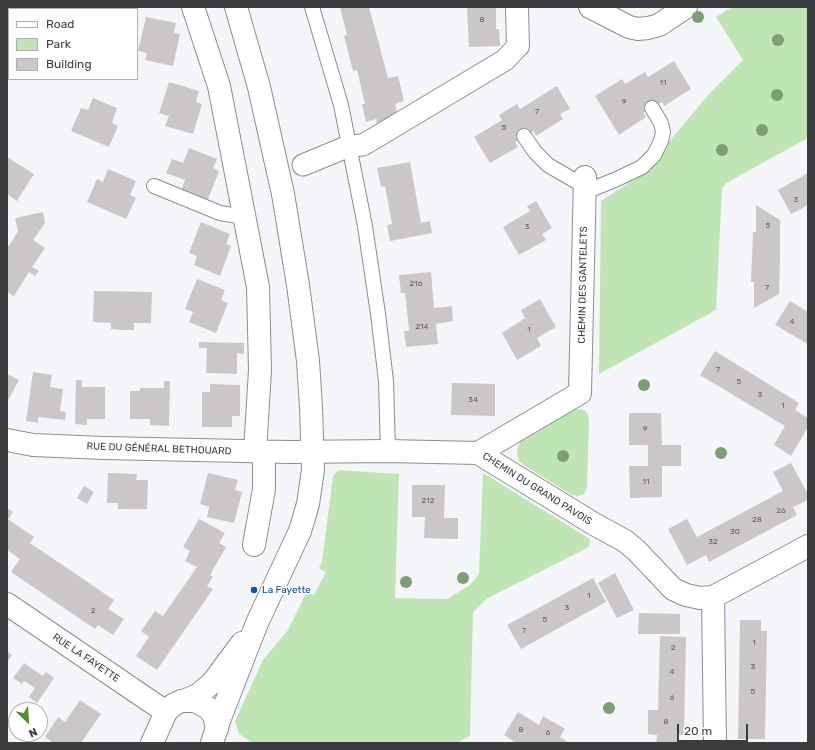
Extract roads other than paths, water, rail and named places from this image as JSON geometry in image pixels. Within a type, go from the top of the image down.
[{"type":"street","points":[[193,7],[219,86],[258,287],[260,370],[259,452],[264,489],[254,545]]},
{"type":"street","points":[[215,736],[257,623],[294,546],[305,517],[311,487],[312,453],[312,407],[308,360],[291,240],[283,194],[259,87],[236,7]]},
{"type":"street","points":[[303,165],[349,146],[363,145],[505,60],[518,46],[517,7]]},
{"type":"street","points":[[590,7],[629,27],[638,29],[648,28],[659,24],[686,7]]},
{"type":"street","name":"CHEMIN DES GANTELETS","points":[[478,452],[580,393],[585,185]]},
{"type":"street","name":"RUE DU GÉNÉRAL BETHOUARD","points":[[7,440],[33,445],[312,453]]},
{"type":"street","name":"CHEMIN DU GRAND PAVOIS","points":[[312,453],[388,451],[478,452],[588,521],[625,541],[636,550],[673,589],[686,595],[700,598],[713,597]]},
{"type":"street","points":[[715,743],[713,597],[808,546]]},
{"type":"street","name":"RUE LA FAYETTE","points":[[7,604],[161,731]]},
{"type":"street","points":[[161,731],[177,703],[198,695],[213,682],[257,623]]},
{"type":"street","points":[[186,700],[200,702],[214,715],[215,736]]},
{"type":"lane","points":[[312,7],[341,105],[365,226],[386,381],[388,451]]},
{"type":"lane","points":[[524,136],[535,152],[548,165],[585,185],[617,179],[642,167],[654,155],[661,141],[663,132],[661,123],[652,108]]},
{"type":"lane","points":[[154,186],[220,213],[244,217]]},
{"type":"place","name":"La Fayette","points":[[254,590]]}]
